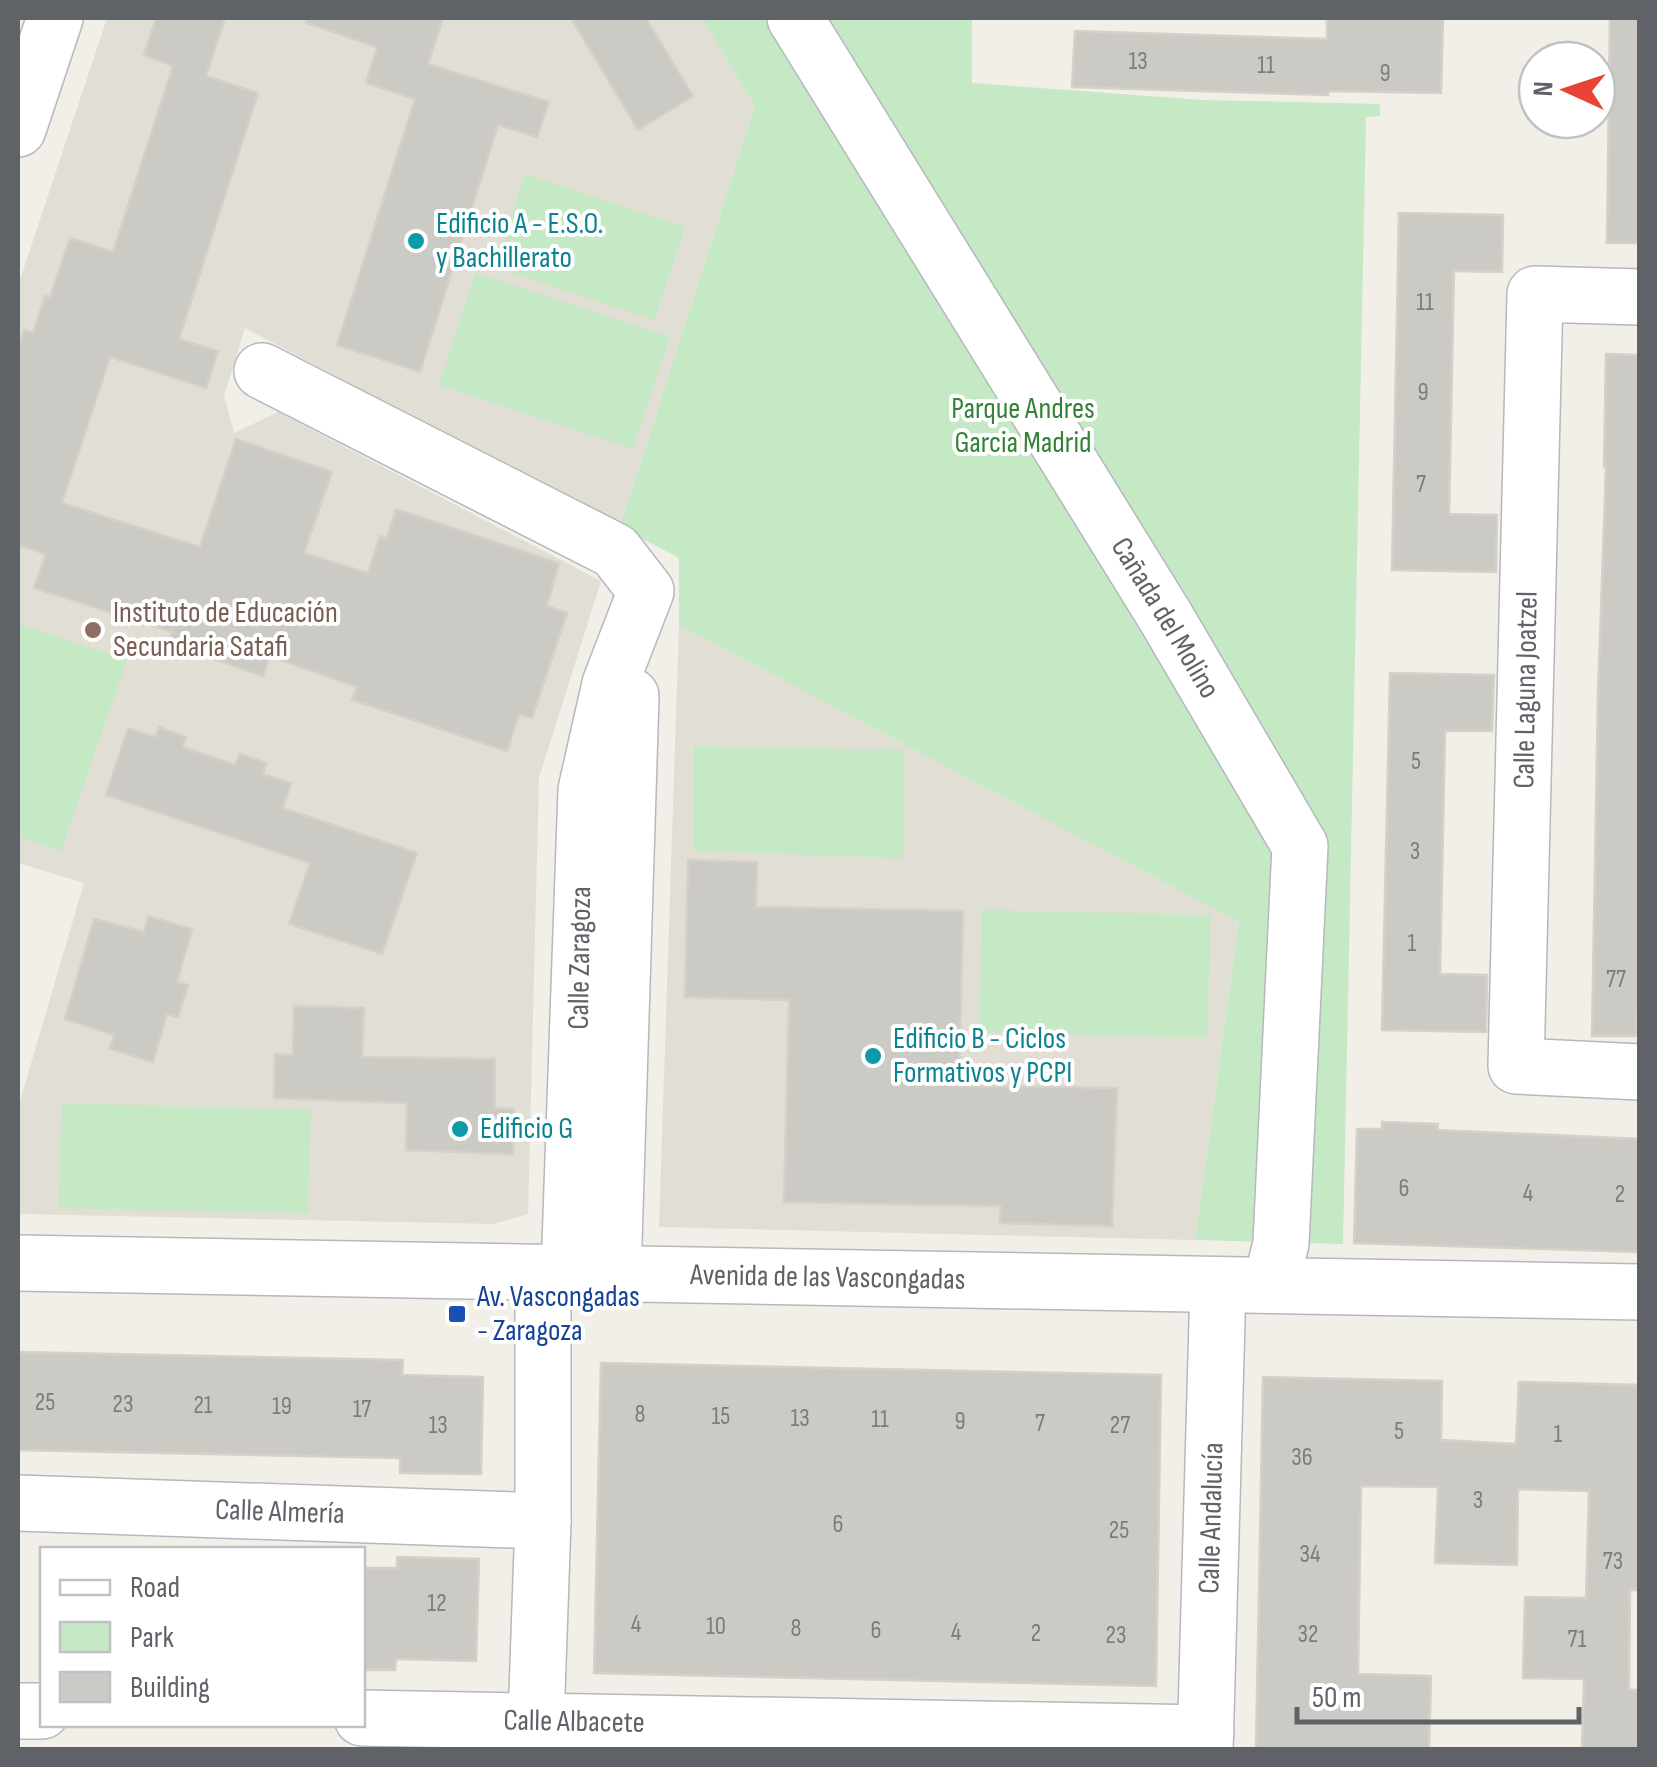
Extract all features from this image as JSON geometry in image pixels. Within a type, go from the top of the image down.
[{"type":"street","points":[[18,128],[55,18]]},
{"type":"street","name":"Cañada del Molino","points":[[795,18],[1165,616],[1300,846],[1281,1242],[1272,1286]]},
{"type":"street","name":"Calle Laguna Joatzel","points":[[1640,297],[1535,294],[1516,1066],[1640,1072]]},
{"type":"street","name":"Calle Zaragoza","points":[[262,371],[615,551],[646,591],[626,648],[631,695],[630,764],[575,1273],[543,1521],[536,1735]]},
{"type":"street","name":"Avenida de las Vascongadas","points":[[18,1263],[1640,1292]]},
{"type":"street","name":"Calle Andalucía","points":[[1206,1741],[1218,1284]]},
{"type":"street","name":"Calle Almería","points":[[18,1504],[543,1521]]},
{"type":"street","name":"Calle Albacete","points":[[365,1718],[536,1735],[1206,1741]]},
{"type":"shaded area","points":[[107,18],[702,18],[755,106],[620,527],[245,328],[224,396],[234,433],[278,412],[601,581],[539,778],[528,1214],[494,1224],[18,1214],[18,1108],[84,883],[18,863],[18,286]]},
{"type":"shaded area","points":[[679,625],[1239,922],[1195,1240],[659,1227]]},
{"type":"green space","name":"Parque Andres Garcia Madrid","points":[[702,18],[972,18],[972,83],[1202,100],[1380,104],[1380,116],[1366,117],[1343,1244],[1195,1240],[1239,922],[679,625],[679,558],[620,527],[755,106]]},
{"type":"green space","points":[[525,174],[685,227],[654,320],[494,267]]},
{"type":"green space","points":[[475,273],[670,337],[633,449],[439,385]]},
{"type":"green space","points":[[18,624],[127,660],[61,851],[18,837]]},
{"type":"green space","points":[[694,746],[903,750],[903,858],[694,851]]},
{"type":"green space","points":[[982,910],[1211,915],[1207,1038],[979,1032]]},
{"type":"green space","points":[[62,1103],[311,1110],[308,1213],[58,1208]]},
{"type":"building","points":[[156,18],[225,18],[206,76],[258,93],[179,339],[218,351],[206,388],[110,357],[62,503],[200,547],[236,439],[332,472],[304,553],[368,573],[380,536],[387,538],[396,509],[559,563],[547,606],[567,613],[532,718],[519,714],[507,751],[352,700],[357,687],[270,656],[263,676],[168,643],[172,632],[34,588],[46,554],[18,545],[18,350],[24,330],[33,333],[45,296],[50,297],[70,238],[113,252],[173,66],[144,55]]},
{"type":"building","name":"Edificio A - E.S.O. y Bachillerato","points":[[307,18],[443,18],[428,64],[549,102],[537,137],[498,125],[420,372],[337,345],[415,99],[366,83],[377,47],[306,23]]},
{"type":"building","points":[[571,18],[646,18],[693,96],[638,130]]},
{"type":"building","points":[[1327,18],[1443,18],[1441,93],[1328,91],[1328,95],[1072,87],[1075,31],[1327,39]]},
{"type":"building","points":[[1610,18],[1640,18],[1640,243],[1607,243],[1608,140],[1617,140],[1617,40],[1610,40]]},
{"type":"building","points":[[1399,213],[1503,215],[1502,272],[1454,271],[1449,514],[1497,515],[1496,572],[1392,570]]},
{"type":"building","points":[[1606,354],[1640,355],[1640,1010],[1636,1036],[1592,1036]]},
{"type":"building","points":[[1390,673],[1494,675],[1492,731],[1445,731],[1440,974],[1487,975],[1486,1032],[1382,1030]]},
{"type":"building","points":[[159,727],[186,737],[183,747],[235,765],[240,754],[266,763],[263,774],[291,783],[283,808],[417,853],[382,954],[289,924],[310,863],[106,795],[128,728],[155,737]]},
{"type":"building","points":[[688,860],[757,862],[756,907],[963,911],[959,1086],[1117,1088],[1112,1226],[1000,1223],[1001,1206],[784,1202],[789,1000],[685,997]]},
{"type":"building","points":[[148,916],[192,929],[177,982],[188,985],[178,1017],[167,1014],[153,1062],[110,1049],[114,1035],[65,1019],[94,919],[144,932]]},
{"type":"building","points":[[294,1006],[364,1008],[362,1057],[495,1059],[495,1108],[514,1109],[513,1154],[406,1150],[407,1103],[274,1098],[275,1054],[293,1055]]},
{"type":"building","points":[[1382,1122],[1438,1124],[1437,1130],[1640,1139],[1640,1252],[1354,1243],[1357,1129],[1382,1129]]},
{"type":"building","points":[[18,1352],[403,1360],[402,1375],[483,1377],[481,1474],[400,1473],[400,1458],[18,1450]]},
{"type":"building","points":[[601,1363],[1161,1375],[1156,1686],[594,1673]]},
{"type":"building","points":[[1263,1377],[1442,1381],[1441,1440],[1516,1444],[1519,1382],[1640,1385],[1640,1590],[1630,1590],[1629,1690],[1640,1690],[1640,1748],[1582,1750],[1584,1679],[1523,1678],[1525,1597],[1586,1598],[1589,1491],[1518,1489],[1517,1565],[1435,1563],[1438,1487],[1361,1486],[1358,1674],[1431,1676],[1429,1750],[1256,1750]]},
{"type":"building","points":[[397,1557],[479,1559],[476,1661],[396,1659],[395,1670],[365,1670],[365,1568],[397,1568]]},
{"type":"place","name":"Edificio A - E.S.O. y Bachillerato","points":[[416,241]]},
{"type":"place","name":"Instituto de Educación Secundaria Satafi","points":[[93,630]]},
{"type":"place","name":"Edificio B - Ciclos Formativos y PCPI","points":[[873,1056]]},
{"type":"place","name":"Edificio G","points":[[460,1129]]},
{"type":"place","name":"Av. Vascongadas - Zaragoza","points":[[457,1314]]}]
